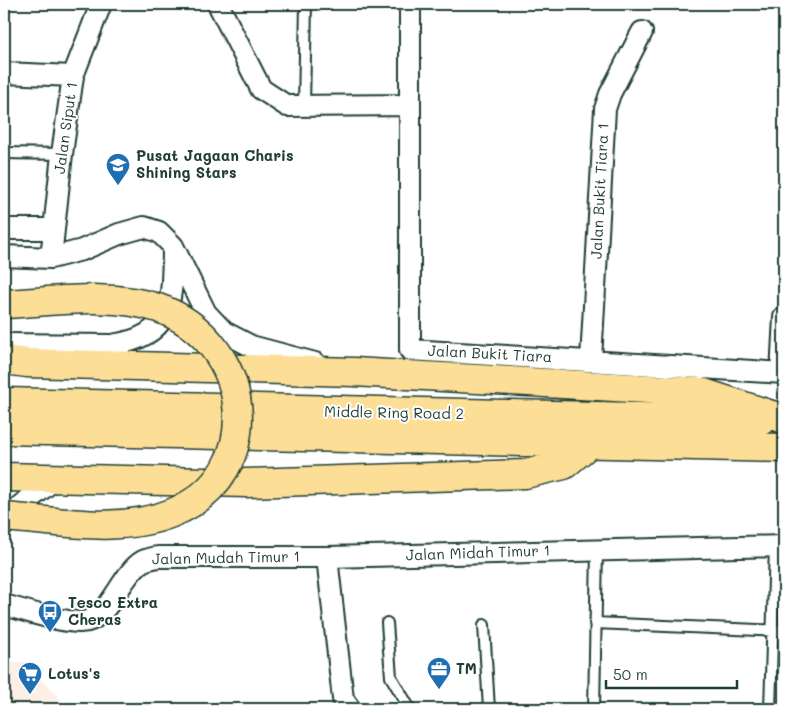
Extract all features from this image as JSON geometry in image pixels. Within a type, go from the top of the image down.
[{"type":"highway","points":[[4,304],[120,300],[158,308],[195,328],[215,349],[232,378],[239,414],[233,449],[219,475],[206,491],[172,513],[129,524],[4,517]]},
{"type":"highway","points":[[4,360],[26,363],[354,372],[701,392],[784,420]]},
{"type":"highway","name":"Middle Ring Road 2","points":[[4,402],[784,420]]},
{"type":"highway","name":"Middle Ring Road 2","points":[[4,430],[784,448]]},
{"type":"highway","points":[[4,477],[247,483],[524,474],[564,465],[589,444]]},
{"type":"street","name":"Jalan Siput 1","points":[[51,258],[62,154],[73,76],[101,4]]},
{"type":"street","points":[[218,4],[261,89],[287,106],[410,105]]},
{"type":"street","name":"Jalan Bukit Tiara","points":[[410,4],[410,350],[782,373]]},
{"type":"street","name":"Jalan Bukit Tiara 1","points":[[591,360],[605,110],[610,94],[642,32]]},
{"type":"street","points":[[4,73],[73,76]]},
{"type":"street","points":[[4,256],[51,258],[82,250],[119,234],[144,227],[158,232],[172,246],[206,313],[224,332],[251,346],[354,372]]},
{"type":"street","points":[[4,229],[53,229]]},
{"type":"street","points":[[4,344],[112,344],[127,342],[143,336],[164,316],[171,302],[172,246]]},
{"type":"street","points":[[782,373],[784,317]]},
{"type":"street","points":[[4,525],[20,506],[58,477]]},
{"type":"street","name":"Jalan Midah Timur 1","points":[[327,557],[780,546]]},
{"type":"street","name":"Jalan Mudah Timur 1","points":[[4,606],[80,623],[96,617],[106,608],[134,568],[144,560],[158,557],[327,557]]},
{"type":"street","points":[[327,557],[343,706]]},
{"type":"lane","points":[[304,106],[306,4]]},
{"type":"lane","points":[[4,153],[62,154]]},
{"type":"lane","points":[[770,709],[772,631],[780,546]]},
{"type":"lane","points":[[594,709],[597,549]]},
{"type":"lane","points":[[387,623],[390,677],[410,709]]},
{"type":"lane","points":[[595,623],[784,631]]},
{"type":"lane","points":[[484,625],[489,709]]},
{"type":"shaded area","name":"Lotus's","points":[[4,662],[23,662],[70,709],[4,709]]},
{"type":"place","name":"Pusat Jagaan Charis Shining Stars","points":[[118,186]]},
{"type":"place","name":"Tesco Extra Cheras","points":[[50,633]]},
{"type":"place","name":"TM","points":[[439,690]]},
{"type":"place","name":"Lotus's","points":[[30,695]]}]
